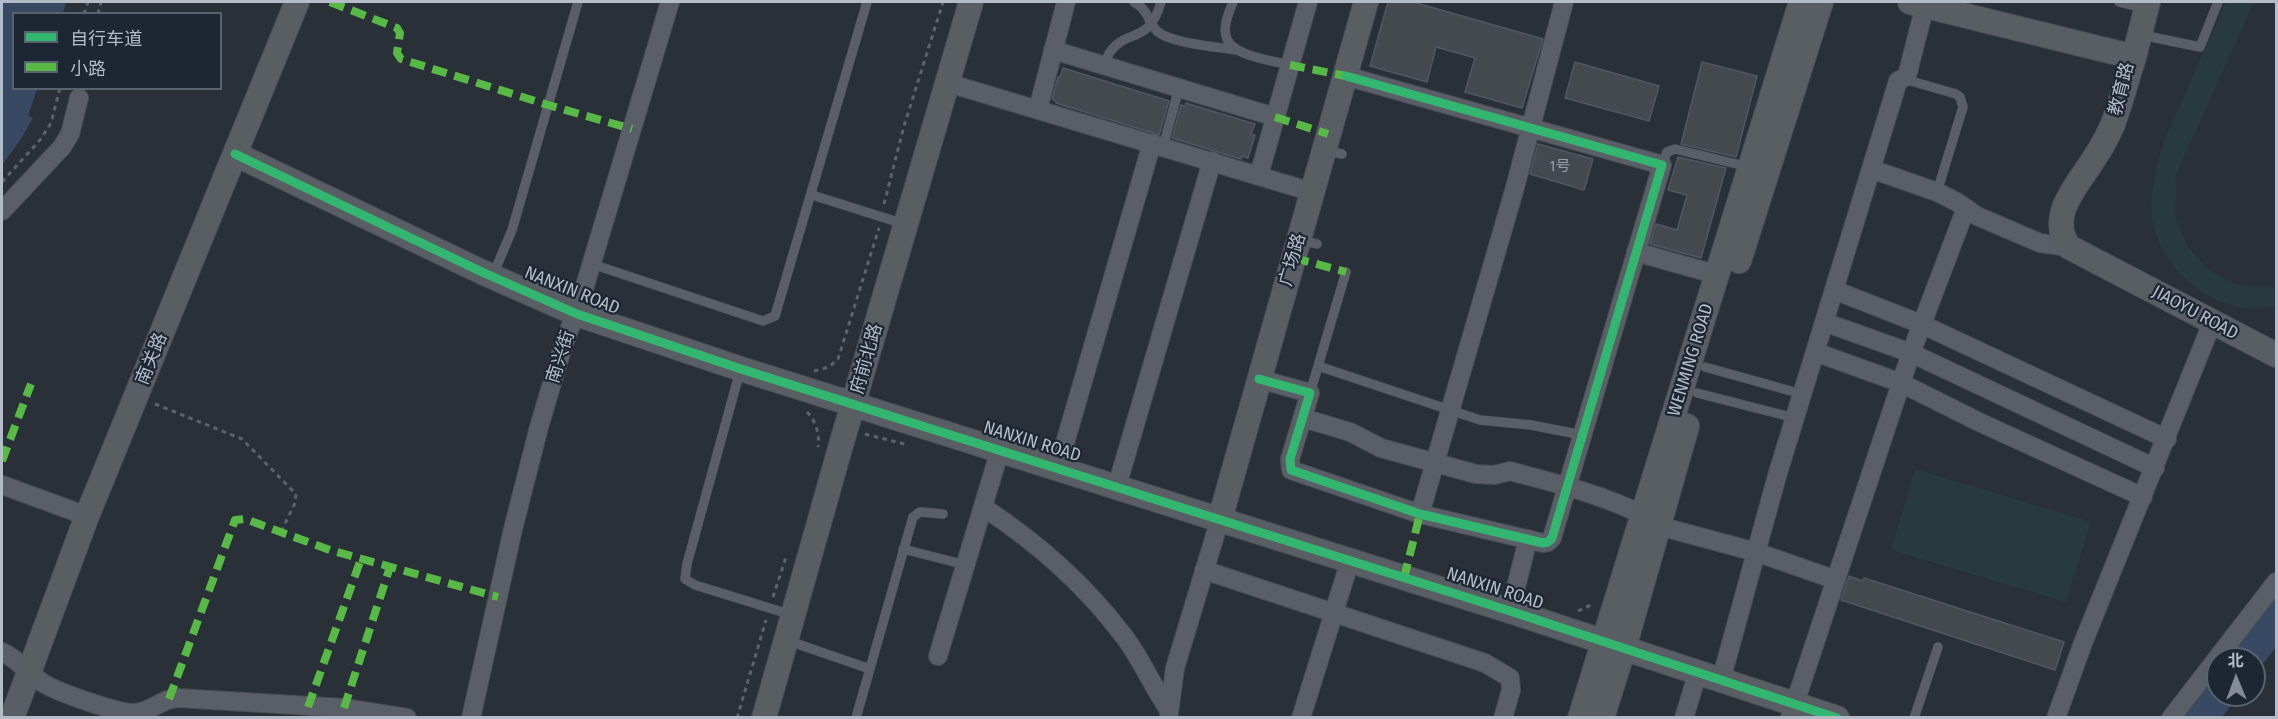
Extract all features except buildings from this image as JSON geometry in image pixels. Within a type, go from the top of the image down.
[{"type":"street","name":"南关路","points":[[12,717],[87,516],[297,2]]},
{"type":"street","name":"南兴街","points":[[471,717],[513,529],[563,346],[577,314],[670,2]]},
{"type":"street","name":"府前北路","points":[[764,717],[970,2]]},
{"type":"street","points":[[1038,109],[1066,2]]},
{"type":"street","points":[[1258,176],[1308,2]]},
{"type":"street","name":"广场路","points":[[1220,519],[1259,379],[1308,242],[1312,192],[1333,152],[1346,76],[1366,2]]},
{"type":"street","points":[[1420,514],[1564,2]]},
{"type":"street","name":"WENMING ROAD","points":[[1602,717],[1614,645],[1749,167],[1801,2]]},
{"type":"street","name":"WENMING ROAD","points":[[1651,520],[1697,393],[1821,2]]},
{"type":"street","points":[[1721,680],[1795,418],[1898,81],[1907,76],[1920,3]]},
{"type":"street","name":"教育路","points":[[1920,3],[2136,46],[2112,124],[2095,157],[2066,203],[2061,234],[2069,247]]},
{"type":"street","points":[[2136,46],[2147,5]]},
{"type":"street","points":[[1053,50],[1275,117]]},
{"type":"street","points":[[1259,379],[1310,393],[1290,459],[1292,470],[1420,514],[1546,543],[1552,538],[1662,165],[1346,76]]},
{"type":"street","points":[[948,83],[1312,192]]},
{"type":"street","points":[[2,211],[62,147],[70,134],[80,98]]},
{"type":"street","points":[[1058,467],[1158,145]]},
{"type":"street","name":"NANXIN ROAD","points":[[235,154],[492,277],[577,314],[741,369],[1058,467],[1698,672],[1793,710],[1837,717]]},
{"type":"street","points":[[1117,486],[1212,161]]},
{"type":"street","points":[[1871,169],[1937,192],[1977,216],[2040,243],[2069,247]]},
{"type":"street","points":[[1793,710],[1911,353],[1966,208]]},
{"type":"street","name":"JIAOYU ROAD","points":[[2069,247],[2277,355]]},
{"type":"street","points":[[1636,252],[1718,275]]},
{"type":"street","points":[[1834,290],[1922,324],[2167,439]]},
{"type":"street","points":[[1824,322],[1911,353],[2155,468]]},
{"type":"street","points":[[2056,717],[2212,323]]},
{"type":"street","points":[[1815,352],[1901,383],[1979,422],[2142,497]]},
{"type":"street","points":[[1303,418],[1350,432],[1382,448],[1476,474],[1494,475],[1510,471],[1567,486],[1626,506],[1651,520],[1756,552],[1836,580]]},
{"type":"street","points":[[939,656],[1000,450]]},
{"type":"street","points":[[2,484],[87,516]]},
{"type":"street","points":[[983,507],[1013,526],[1100,608],[1125,636],[1169,714]]},
{"type":"street","points":[[1169,714],[1175,668],[1220,519]]},
{"type":"street","points":[[1510,611],[1528,539]]},
{"type":"street","points":[[1301,717],[1350,561]]},
{"type":"street","points":[[1204,570],[1485,663],[1510,678],[1511,690],[1503,717]]},
{"type":"street","points":[[2172,717],[2277,582]]},
{"type":"street","name":"WENMING ROAD","points":[[1580,717],[1614,645]]},
{"type":"street","points":[[2,652],[43,683],[59,691],[127,713],[150,715],[169,699],[178,698],[344,708],[407,717]]},
{"type":"street","points":[[1684,717],[1698,672]]},
{"type":"lane","points":[[492,277],[512,230],[578,2]]},
{"type":"lane","points":[[592,264],[763,321],[775,316],[867,2]]},
{"type":"lane","points":[[1134,2],[1145,9],[1156,30],[1162,34],[1236,50],[1290,65]]},
{"type":"lane","points":[[1104,65],[1110,51],[1120,42],[1139,35],[1152,23],[1158,14],[1161,2]]},
{"type":"lane","points":[[1233,2],[1226,33],[1227,39],[1236,50]]},
{"type":"lane","points":[[2119,2],[2147,5]]},
{"type":"lane","points":[[2136,46],[2200,47],[2218,2]]},
{"type":"lane","points":[[1904,79],[1956,94],[1962,101],[1963,107],[1937,192]]},
{"type":"lane","points":[[1158,145],[1179,88]]},
{"type":"lane","points":[[1662,165],[1667,152],[1675,149],[1749,167]]},
{"type":"lane","points":[[812,195],[906,225]]},
{"type":"lane","points":[[1310,393],[1346,272]]},
{"type":"lane","points":[[1318,366],[1492,422],[1531,425],[1582,435]]},
{"type":"lane","points":[[1705,367],[1791,391]]},
{"type":"lane","points":[[741,369],[687,564],[685,579],[695,585],[793,616]]},
{"type":"lane","points":[[1697,393],[1795,418]]},
{"type":"lane","points":[[856,717],[913,517],[917,513],[943,514]]},
{"type":"lane","points":[[903,549],[966,565]]},
{"type":"lane","points":[[786,640],[870,669]]},
{"type":"lane","points":[[1914,717],[1938,647]]},
{"type":"path","points":[[100,12],[108,7],[110,2]]},
{"type":"path","points":[[812,371],[829,367],[838,359],[882,217],[904,126],[943,2]]},
{"type":"path","points":[[2,182],[40,140],[51,123],[59,90]]},
{"type":"path","points":[[137,397],[235,435],[249,444],[296,494],[295,503],[281,532]]},
{"type":"path","points":[[800,407],[814,420],[819,439],[818,447]]},
{"type":"path","points":[[846,431],[917,447]]},
{"type":"path","points":[[737,717],[789,548]]},
{"type":"green space","points":[[2226,2],[2254,2],[2176,175],[2175,216],[2187,246],[2209,270],[2238,285],[2276,288],[2276,305],[2257,308],[2219,301],[2202,292],[2186,279],[2172,264],[2162,248],[2152,219],[2153,184],[2165,139]]},
{"type":"green space","points":[[1915,469],[2091,522],[2066,602],[1891,550]]},
{"type":"water","points":[[2,2],[66,2],[63,12],[12,12],[12,90],[37,90],[28,116],[33,118],[2,165]]},
{"type":"water","points":[[2276,594],[2276,647],[2266,660],[2266,647],[2235,647]]},
{"type":"water","points":[[2206,685],[2206,707],[2230,707],[2222,717],[2181,718]]},
{"type":"marked path","points":[[330,2],[397,28],[400,33],[397,53],[401,59],[632,129]]},
{"type":"marked path","points":[[1290,65],[1346,76]]},
{"type":"marked path","points":[[1275,117],[1328,134]]},
{"type":"marked path","points":[[1294,258],[1346,272]]},
{"type":"marked path","points":[[2,461],[31,384]]},
{"type":"marked path","points":[[1404,578],[1420,514]]},
{"type":"marked path","points":[[169,699],[235,520],[245,519],[330,550],[498,597]]},
{"type":"marked path","points":[[308,707],[361,559]]},
{"type":"marked path","points":[[344,708],[390,567]]},
{"type":"cycle path","points":[[1259,379],[1310,393],[1290,459],[1291,470],[1420,514],[1543,543],[1552,538],[1662,165],[1346,76]]},
{"type":"cycle path","points":[[235,154],[482,272],[577,314],[741,369],[1510,611],[1837,718]]}]
